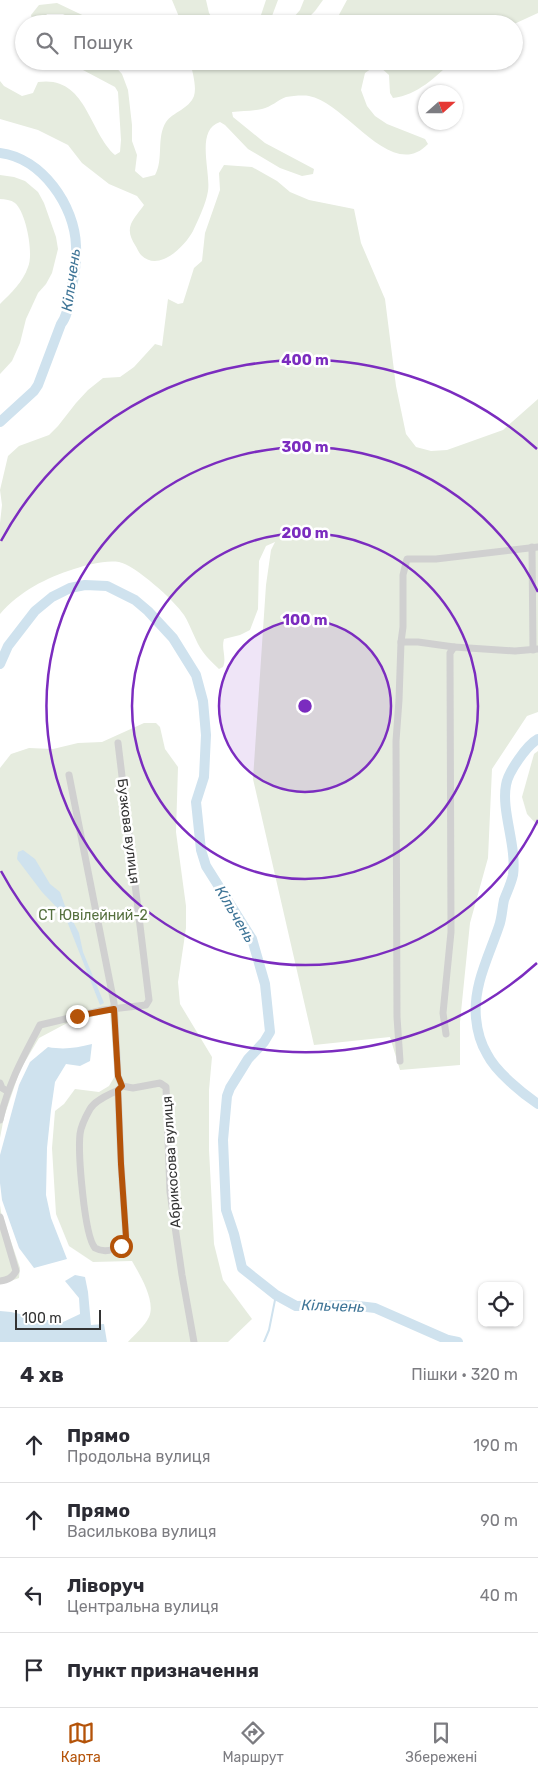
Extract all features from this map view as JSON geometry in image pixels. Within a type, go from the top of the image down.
[{"type":"street","points":[[400,1061],[397,1017],[396,741],[401,642],[403,627],[403,575],[407,559],[436,559],[535,547],[535,650],[515,651],[401,642]]},
{"type":"street","points":[[446,1034],[443,1013],[451,932],[452,859],[450,658],[454,647]]},
{"type":"street","name":"Бузкова вулиця","points":[[114,1009],[146,1005],[149,1000],[118,743]]},
{"type":"street","points":[[69,775],[114,1009],[120,1088],[121,1164],[126,1237],[121,1246],[105,1251],[98,1249],[92,1244],[89,1237],[82,1184],[80,1134],[91,1106],[120,1088]]},
{"type":"street","points":[[0,1120],[7,1091],[17,1066],[40,1025],[114,1009]]},
{"type":"street","points":[[0,1083],[2,1088],[7,1091]]},
{"type":"street","name":"Абрикосова вулиця","points":[[120,1088],[134,1088],[160,1083],[166,1087],[170,1192],[194,1342]]},
{"type":"street","points":[[0,1217],[16,1271],[12,1277],[0,1280]]},
{"type":"green space","points":[[172,0],[206,0],[210,15],[178,15]]},
{"type":"green space","points":[[266,0],[278,0],[272,15],[261,15]]},
{"type":"green space","points":[[304,0],[323,0],[311,15],[296,15]]},
{"type":"green space","points":[[347,0],[538,0],[538,13],[523,20],[523,15],[339,15]]},
{"type":"green space","points":[[57,3],[82,15],[31,15],[39,5]]},
{"type":"green space","points":[[83,70],[118,70],[122,74],[128,90],[132,141],[137,155],[135,171],[143,178],[155,175],[158,169],[161,135],[166,122],[185,107],[194,96],[195,83],[192,70],[369,70],[365,73],[361,90],[367,106],[375,116],[387,124],[425,139],[428,144],[414,153],[399,154],[384,148],[323,101],[309,96],[286,97],[262,109],[232,112],[233,117],[265,143],[314,169],[313,174],[302,176],[280,168],[248,149],[225,125],[220,122],[212,126],[206,142],[208,191],[204,206],[193,231],[184,244],[171,255],[156,261],[148,260],[141,255],[130,235],[131,224],[144,205],[137,196],[109,184],[82,163],[68,145],[38,130],[0,119],[0,81],[4,86],[22,96],[33,93],[38,82],[54,82],[66,87],[76,95],[98,132],[115,155],[120,152],[121,140],[118,92],[115,87]]},
{"type":"green space","points":[[383,70],[443,70],[424,85],[418,85],[418,89],[410,93],[393,98],[390,93],[389,75]]},
{"type":"green space","points":[[224,165],[252,167],[277,181],[290,192],[309,200],[354,209],[361,243],[385,299],[396,386],[406,434],[416,447],[431,451],[447,450],[503,430],[538,399],[538,712],[527,716],[492,769],[488,858],[470,923],[460,1022],[460,1065],[400,1070],[390,1037],[314,1045],[253,779],[266,585],[271,550],[275,542],[266,546],[259,561],[258,609],[250,630],[224,639],[224,664],[219,669],[203,652],[184,615],[172,601],[144,576],[119,562],[90,564],[53,577],[25,592],[0,614],[0,523],[2,505],[0,490],[8,456],[19,446],[49,435],[88,390],[103,378],[120,377],[134,367],[155,344],[162,346],[168,299],[178,304],[183,303],[194,268],[202,261],[205,233],[220,190],[219,173]]},
{"type":"green space","points":[[0,175],[25,181],[38,192],[56,237],[58,249],[52,273],[38,293],[26,319],[20,343],[12,361],[0,374],[0,304],[23,278],[30,261],[30,253],[23,215],[15,203],[6,199],[0,199]]},
{"type":"green space","name":"СT Ювілейний-2","points":[[144,723],[156,723],[160,727],[165,749],[178,767],[176,832],[186,906],[186,928],[178,982],[180,1004],[212,1057],[209,1090],[209,1150],[214,1244],[223,1280],[252,1319],[228,1342],[128,1342],[145,1324],[151,1311],[146,1288],[132,1261],[93,1262],[69,1246],[56,1214],[52,1148],[55,1111],[64,1104],[75,1089],[99,1092],[109,1086],[115,1076],[110,1013],[71,1021],[39,1038],[20,1070],[4,1117],[0,1138],[0,768],[11,754],[29,748],[53,749],[78,743],[102,742]]},
{"type":"green space","points":[[538,751],[538,826],[527,814],[522,797],[534,754]]},
{"type":"green space","points":[[0,1205],[20,1268],[19,1278],[8,1282],[0,1282]]},
{"type":"water","points":[[23,850],[35,859],[50,884],[60,892],[79,933],[83,952],[104,1003],[100,1005],[65,916],[42,892],[17,859],[18,852]]},
{"type":"water","points":[[92,1044],[90,1061],[80,1066],[66,1064],[55,1082],[51,1110],[47,1148],[46,1195],[51,1218],[67,1259],[34,1268],[19,1248],[2,1200],[0,1155],[19,1085],[30,1062],[48,1047],[70,1048]]},
{"type":"water","points":[[75,1275],[85,1277],[91,1325],[104,1324],[107,1342],[0,1342],[0,1311],[61,1323],[80,1314],[79,1298],[65,1281]]},
{"type":"waterway","name":"Кільчень","points":[[0,153],[15,157],[29,164],[53,186],[63,200],[70,215],[76,252],[76,264],[67,313],[38,385],[34,391],[0,422]]},
{"type":"waterway","name":"Кільчень","points":[[0,664],[8,646],[35,611],[52,597],[70,588],[85,585],[107,586],[135,600],[173,638],[196,675],[203,701],[206,735],[204,777],[196,802],[201,850],[206,866],[252,939],[265,984],[270,1032],[264,1042],[248,1059],[230,1088],[227,1096],[223,1140],[226,1210],[242,1268],[276,1295],[296,1306],[350,1305],[375,1308],[448,1340],[458,1342]]},
{"type":"waterway","name":"Кільчень","points":[[538,739],[519,759],[507,780],[505,795],[513,852],[513,875],[504,900],[500,923],[479,982],[476,1006],[480,1036],[491,1061],[510,1082],[538,1104]]},
{"type":"waterway","points":[[264,1342],[269,1330],[276,1295]]},
{"type":"route","points":[[77,1016],[114,1009],[118,1076],[122,1086],[118,1090],[126,1237],[121,1246]]}]
